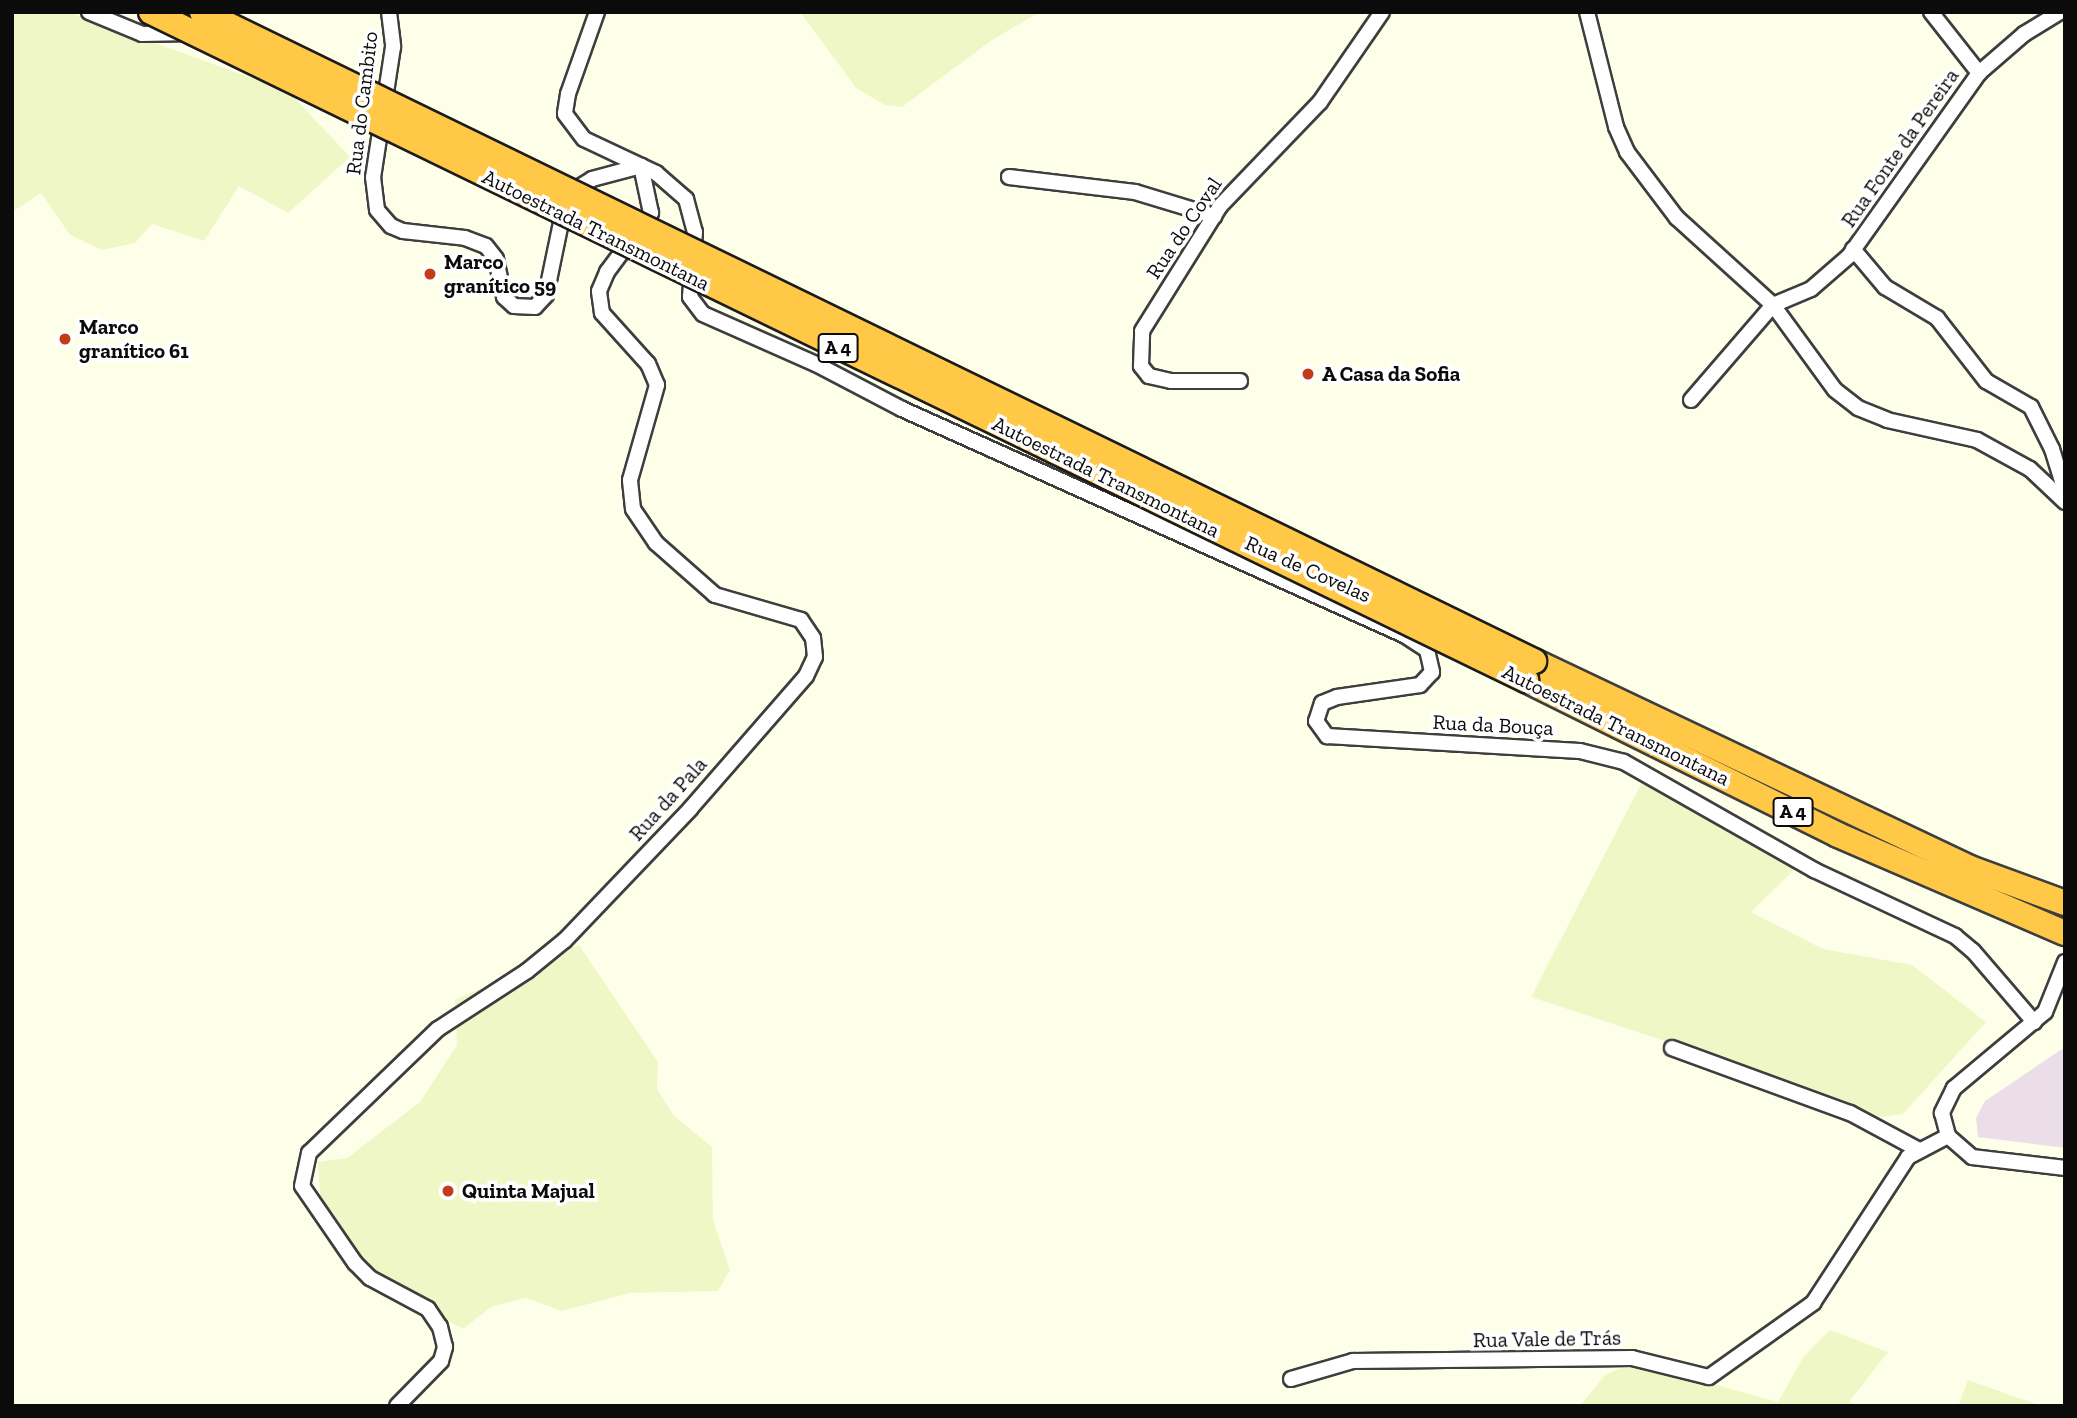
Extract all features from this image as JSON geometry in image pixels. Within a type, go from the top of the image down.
[{"type":"highway","name":"Autoestrada Transmontana","points":[[151,12],[1530,670],[1970,868],[2065,903]]},
{"type":"highway","name":"Autoestrada Transmontana","points":[[202,12],[1530,670],[1838,835],[2065,933]]},
{"type":"street","points":[[89,12],[142,34],[173,37],[206,27],[231,12]]},
{"type":"street","name":"Rua do Cambito","points":[[389,12],[394,39],[373,177],[377,210],[391,226],[403,231],[465,238],[486,246],[496,259],[504,297],[514,306],[536,307],[546,295],[565,203],[573,191],[592,179],[641,166]]},
{"type":"street","name":"Rua de Covelas","points":[[597,12],[570,86],[565,114],[584,139],[670,182],[690,207],[695,232],[690,298],[710,319],[1404,635]]},
{"type":"street","name":"Rua do Coval","points":[[1240,381],[1165,380],[1145,374],[1140,336],[1146,322],[1213,216],[1326,95],[1382,12]]},
{"type":"street","points":[[1587,12],[1614,120],[1627,152],[1677,218],[1773,305],[1846,401],[1887,419],[1977,440],[2030,469],[2065,502]]},
{"type":"street","points":[[1931,12],[1979,73]]},
{"type":"street","name":"Rua Fonte da Pereira","points":[[1773,305],[1811,289],[1853,249],[1979,73],[2024,34],[2060,12]]},
{"type":"street","name":"Rua da Pala","points":[[397,1406],[441,1361],[445,1347],[440,1327],[425,1307],[370,1278],[355,1263],[302,1186],[309,1153],[434,1033],[527,971],[565,940],[690,809],[806,676],[815,657],[813,638],[801,620],[715,595],[652,539],[633,509],[629,480],[657,385],[648,364],[602,313],[599,291],[607,272],[651,213],[641,166]]},
{"type":"street","points":[[1009,177],[1135,192],[1213,216]]},
{"type":"street","points":[[1853,249],[1885,287],[1937,318],[1986,381],[2031,407],[2052,449],[2065,491]]},
{"type":"street","points":[[1691,400],[1773,305]]},
{"type":"street","name":"Rua da Bouça","points":[[1404,635],[1431,657],[1432,672],[1427,681],[1415,687],[1326,700],[1316,716],[1323,733],[1338,738],[1580,751],[1616,759],[1814,870],[1955,936],[2034,1022]]},
{"type":"street","points":[[2063,968],[2049,1007],[1950,1093],[1942,1113],[1948,1136],[1964,1153],[1980,1160],[2065,1168]]},
{"type":"street","points":[[1672,1048],[1857,1116],[1917,1149],[1948,1136]]},
{"type":"street","name":"Rua Vale de Trás","points":[[1291,1379],[1353,1362],[1632,1358],[1709,1377],[1813,1303],[1917,1149]]},
{"type":"shaded area","points":[[2065,1047],[2065,1148],[1978,1137],[1976,1118],[1985,1101]]},
{"type":"green space","points":[[12,12],[69,12],[288,91],[350,157],[288,213],[239,186],[204,241],[152,224],[135,243],[102,250],[70,235],[41,193],[12,212]]},
{"type":"green space","points":[[800,12],[1040,12],[992,40],[902,107],[885,105],[856,88]]},
{"type":"green space","points":[[1642,782],[1796,868],[1751,912],[1823,949],[1912,965],[1986,1022],[1903,1114],[1875,1118],[1756,1071],[1531,997]]},
{"type":"green space","points":[[579,945],[658,1062],[657,1089],[674,1116],[712,1147],[713,1220],[730,1270],[718,1291],[630,1293],[562,1311],[526,1298],[491,1307],[463,1329],[422,1307],[354,1252],[321,1209],[318,1162],[347,1158],[420,1102],[457,1045],[455,1000]]},
{"type":"green space","points":[[1830,1330],[1888,1352],[1849,1402],[1862,1406],[1580,1406],[1605,1375],[1634,1362],[1778,1402],[1804,1356]]},
{"type":"green space","points":[[1968,1380],[2041,1406],[1958,1406]]},
{"type":"place","name":"Marco granítico 59","points":[[430,274]]},
{"type":"place","name":"Marco granítico 61","points":[[65,339]]},
{"type":"place","name":"A Casa da Sofia","points":[[1308,374]]},
{"type":"place","name":"Quinta Majual","points":[[448,1191]]}]
